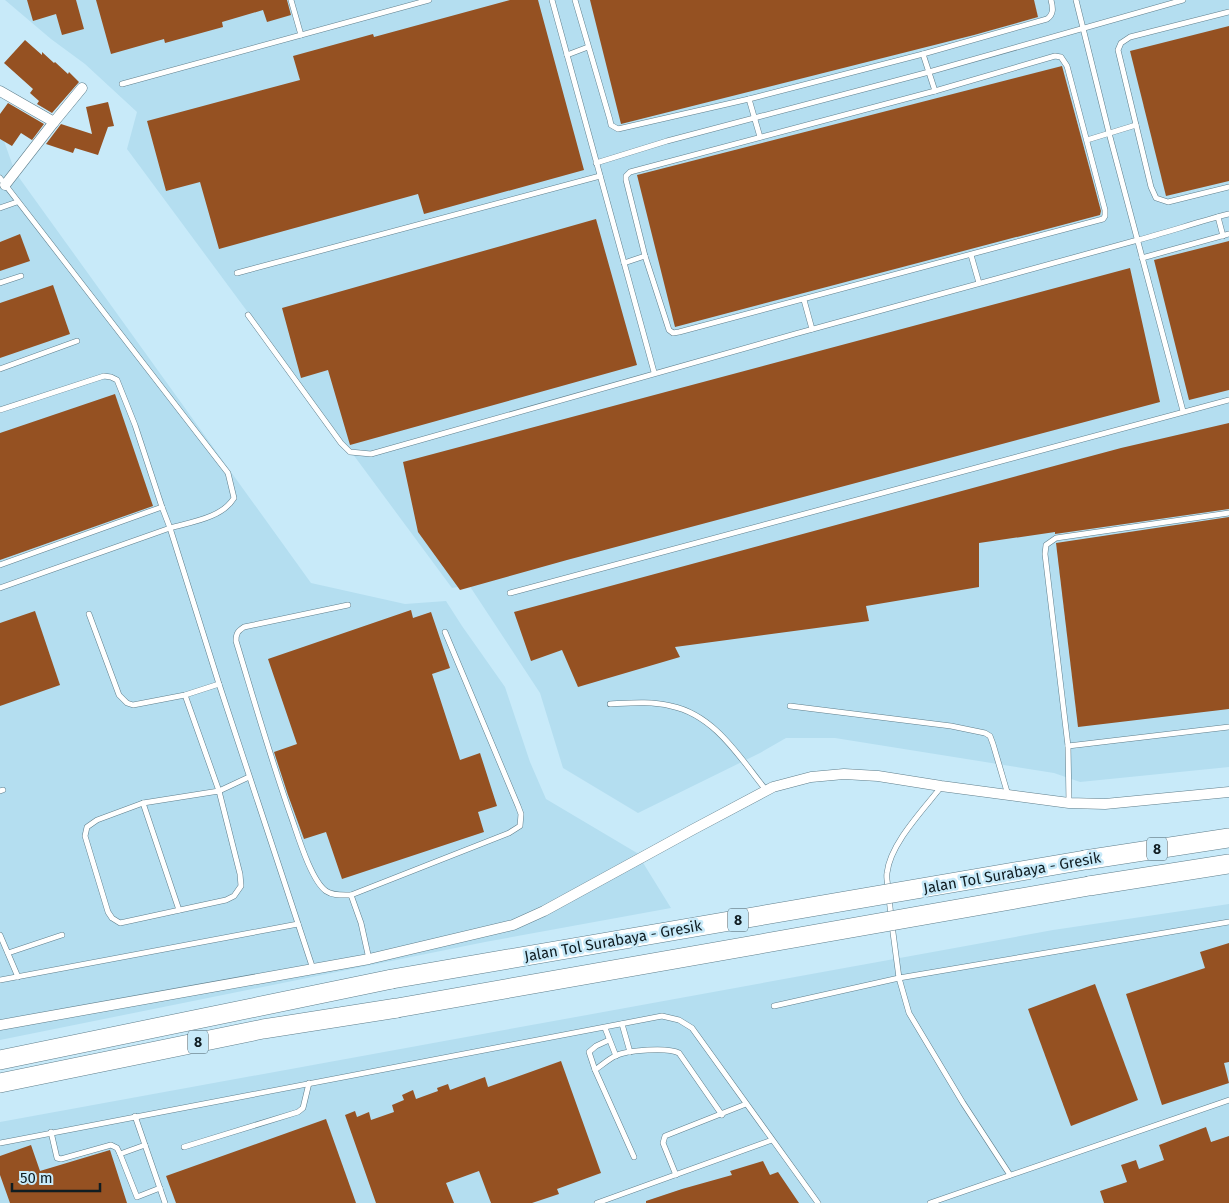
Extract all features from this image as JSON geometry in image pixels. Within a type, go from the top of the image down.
[{"type":"highway","name":"Jalan Tol Surabaya - Gresik","points":[[0,1060],[392,979],[1085,860],[1229,838]]},
{"type":"highway","name":"Jalan Tol Surabaya - Gresik","points":[[0,1083],[263,1029],[397,1008],[1089,886],[1229,864]]},
{"type":"street","points":[[3,181],[30,154],[82,88]]},
{"type":"street","points":[[0,91],[54,122]]},
{"type":"street","points":[[0,1025],[313,970],[369,959],[513,925],[544,911],[767,791],[811,776],[844,774],[878,776],[1069,803],[1105,804],[1229,792]]},
{"type":"lane","points":[[292,0],[300,35]]},
{"type":"lane","points":[[122,84],[429,0]]},
{"type":"lane","points":[[552,0],[654,372]]},
{"type":"lane","points":[[575,0],[614,128],[622,128],[749,99],[1047,20],[1052,13],[1050,0]]},
{"type":"lane","points":[[1076,0],[1137,241],[1183,411]]},
{"type":"lane","points":[[596,163],[667,141],[930,72],[1183,0]]},
{"type":"lane","points":[[1229,12],[1130,37],[1121,43],[1118,54],[1151,187],[1156,198],[1168,202],[1229,186]]},
{"type":"lane","points":[[567,55],[588,47]]},
{"type":"lane","points":[[923,54],[935,90]]},
{"type":"lane","points":[[1048,57],[1061,57],[1068,66],[1105,210],[1104,218],[804,300],[672,333],[668,327],[645,256],[626,180],[628,173],[935,90],[1048,57]]},
{"type":"lane","points":[[749,99],[760,137]]},
{"type":"lane","points":[[1087,140],[1136,126]]},
{"type":"lane","points":[[237,273],[600,176]]},
{"type":"lane","points":[[0,588],[217,513],[229,506],[234,498],[228,473],[17,202],[3,181]]},
{"type":"lane","points":[[0,208],[17,202]]},
{"type":"lane","points":[[248,315],[341,443],[350,452],[371,454],[654,372],[979,282],[1137,241],[1229,214]]},
{"type":"lane","points":[[1218,217],[1223,236]]},
{"type":"lane","points":[[1142,258],[1229,234]]},
{"type":"lane","points":[[971,255],[979,282]]},
{"type":"lane","points":[[624,262],[645,256]]},
{"type":"lane","points":[[0,283],[21,276]]},
{"type":"lane","points":[[804,300],[812,329]]},
{"type":"lane","points":[[0,369],[77,341]]},
{"type":"lane","points":[[0,410],[104,376],[117,380],[135,425],[170,528],[249,778],[313,970]]},
{"type":"lane","points":[[510,594],[1229,400]]},
{"type":"lane","points":[[0,564],[162,507]]},
{"type":"lane","points":[[1069,803],[1068,746],[1045,554],[1046,545],[1056,538],[1229,513]]},
{"type":"lane","points":[[348,605],[244,627],[238,631],[236,641],[278,780],[301,846],[318,883],[326,891],[336,895],[351,895],[509,833],[520,826],[521,814],[518,806],[445,632]]},
{"type":"lane","points":[[88,614],[119,695],[123,700],[133,705],[185,696],[219,684]]},
{"type":"lane","points":[[185,696],[219,791],[240,874],[241,886],[234,896],[226,900],[120,923],[112,918],[108,912],[84,836],[87,827],[97,820],[143,804],[219,791],[249,778]]},
{"type":"lane","points":[[610,704],[647,702],[672,706],[691,712],[716,730],[726,740],[767,791]]},
{"type":"lane","points":[[790,706],[951,726],[985,733],[990,736],[993,744],[1008,795]]},
{"type":"lane","points":[[1068,746],[1229,727]]},
{"type":"lane","points":[[941,786],[898,842],[886,874],[899,978],[909,1013],[1010,1175]]},
{"type":"lane","points":[[143,804],[179,910]]},
{"type":"lane","points":[[351,895],[361,923],[369,959]]},
{"type":"lane","points":[[774,1006],[899,978],[1229,922]]},
{"type":"lane","points":[[0,980],[298,924]]},
{"type":"lane","points":[[0,935],[18,977]]},
{"type":"lane","points":[[8,953],[62,935]]},
{"type":"lane","points":[[0,1142],[662,1016],[679,1020],[692,1028],[818,1203]]},
{"type":"lane","points":[[622,1024],[630,1052]]},
{"type":"lane","points":[[605,1028],[616,1056]]},
{"type":"lane","points":[[609,1040],[596,1046],[589,1052],[595,1070],[634,1157]]},
{"type":"lane","points":[[595,1070],[616,1056],[630,1052],[668,1050],[679,1053],[722,1114]]},
{"type":"lane","points":[[184,1147],[298,1112],[303,1108],[309,1083]]},
{"type":"lane","points":[[930,1203],[1229,1100]]},
{"type":"lane","points":[[676,1174],[663,1143],[665,1136],[746,1104]]},
{"type":"lane","points":[[135,1116],[165,1203]]},
{"type":"lane","points":[[51,1132],[57,1158],[60,1159],[111,1145],[117,1148],[137,1197],[160,1188]]},
{"type":"lane","points":[[597,1203],[772,1140]]},
{"type":"lane","points":[[120,1154],[145,1144]]},
{"type":"shaded area","points":[[5,0],[1229,0],[1229,767],[1080,782],[1054,773],[835,738],[786,738],[760,753],[638,813],[563,768],[540,693],[469,585],[452,588],[127,149],[137,112],[85,64],[51,39]]},
{"type":"shaded area","points":[[0,139],[4,141],[15,172],[311,583],[405,604],[446,601],[505,687],[530,762],[546,799],[637,853],[671,908],[485,942],[0,1040]]},
{"type":"shaded area","points":[[1229,904],[1229,1203],[0,1203],[0,1122],[1053,930]]},
{"type":"building","points":[[27,0],[76,0],[84,29],[62,35],[56,14],[33,21]]},
{"type":"building","points":[[96,0],[287,0],[291,15],[267,22],[263,10],[222,22],[223,27],[165,43],[164,39],[111,54]]},
{"type":"building","points":[[510,0],[538,0],[584,170],[424,214],[418,194],[219,249],[200,182],[166,191],[147,121],[300,80],[293,56],[373,34],[374,37]]},
{"type":"building","points":[[590,0],[1034,0],[1038,17],[974,35],[621,124]]},
{"type":"building","points":[[1229,26],[1229,181],[1166,196],[1130,51]]},
{"type":"building","points":[[25,40],[68,74],[69,72],[79,82],[52,113],[37,104],[39,101],[30,93],[33,89],[4,63]]},
{"type":"building","points":[[1062,66],[1101,211],[1100,215],[675,327],[637,175]]},
{"type":"building","points":[[108,102],[114,126],[108,127],[98,155],[75,148],[73,153],[46,144],[61,124],[92,134],[86,107]]},
{"type":"building","points":[[8,103],[44,124],[32,140],[21,133],[12,146],[0,139],[0,114]]},
{"type":"building","points":[[596,219],[637,365],[350,445],[328,370],[301,378],[282,308]]},
{"type":"building","points":[[20,234],[30,261],[0,271],[0,242]]},
{"type":"building","points":[[1229,241],[1229,390],[1189,400],[1154,260]]},
{"type":"building","points":[[1130,268],[1160,402],[460,590],[418,532],[403,462]]},
{"type":"building","points":[[53,285],[70,334],[0,358],[0,303]]},
{"type":"building","points":[[115,394],[153,506],[0,560],[0,433]]},
{"type":"building","points":[[1229,423],[1229,509],[979,543],[979,587],[866,606],[869,621],[675,647],[680,657],[578,687],[562,650],[531,661],[514,612],[1121,448]]},
{"type":"building","points":[[1229,517],[1229,709],[1078,727],[1056,543]]},
{"type":"building","points":[[411,610],[413,618],[431,612],[450,668],[432,674],[460,760],[480,753],[497,806],[478,812],[484,832],[342,879],[326,832],[304,839],[288,795],[274,752],[297,744],[268,659]]},
{"type":"building","points":[[35,611],[60,685],[0,706],[0,623]]},
{"type":"building","points":[[1229,943],[1229,1062],[1224,1063],[1229,1083],[1162,1105],[1126,994],[1205,968],[1200,952]]},
{"type":"building","points":[[1095,984],[1138,1100],[1071,1126],[1028,1009]]},
{"type":"building","points":[[561,1061],[601,1173],[557,1189],[559,1194],[532,1203],[491,1203],[479,1171],[446,1183],[454,1203],[376,1203],[345,1115],[355,1111],[357,1117],[369,1112],[371,1120],[394,1112],[392,1105],[404,1100],[402,1095],[413,1090],[416,1099],[438,1091],[437,1088],[448,1084],[450,1090],[485,1077],[488,1087]]},
{"type":"building","points":[[326,1119],[356,1203],[176,1203],[166,1176]]},
{"type":"building","points":[[1206,1127],[1211,1142],[1229,1136],[1229,1203],[1104,1203],[1100,1191],[1127,1182],[1121,1165],[1136,1160],[1139,1169],[1164,1160],[1159,1145]]},
{"type":"building","points":[[31,1145],[40,1171],[110,1150],[127,1203],[10,1203],[0,1175],[0,1156]]},
{"type":"building","points":[[763,1161],[770,1175],[778,1172],[799,1203],[646,1203],[646,1201],[682,1189],[732,1175],[730,1171]]}]
